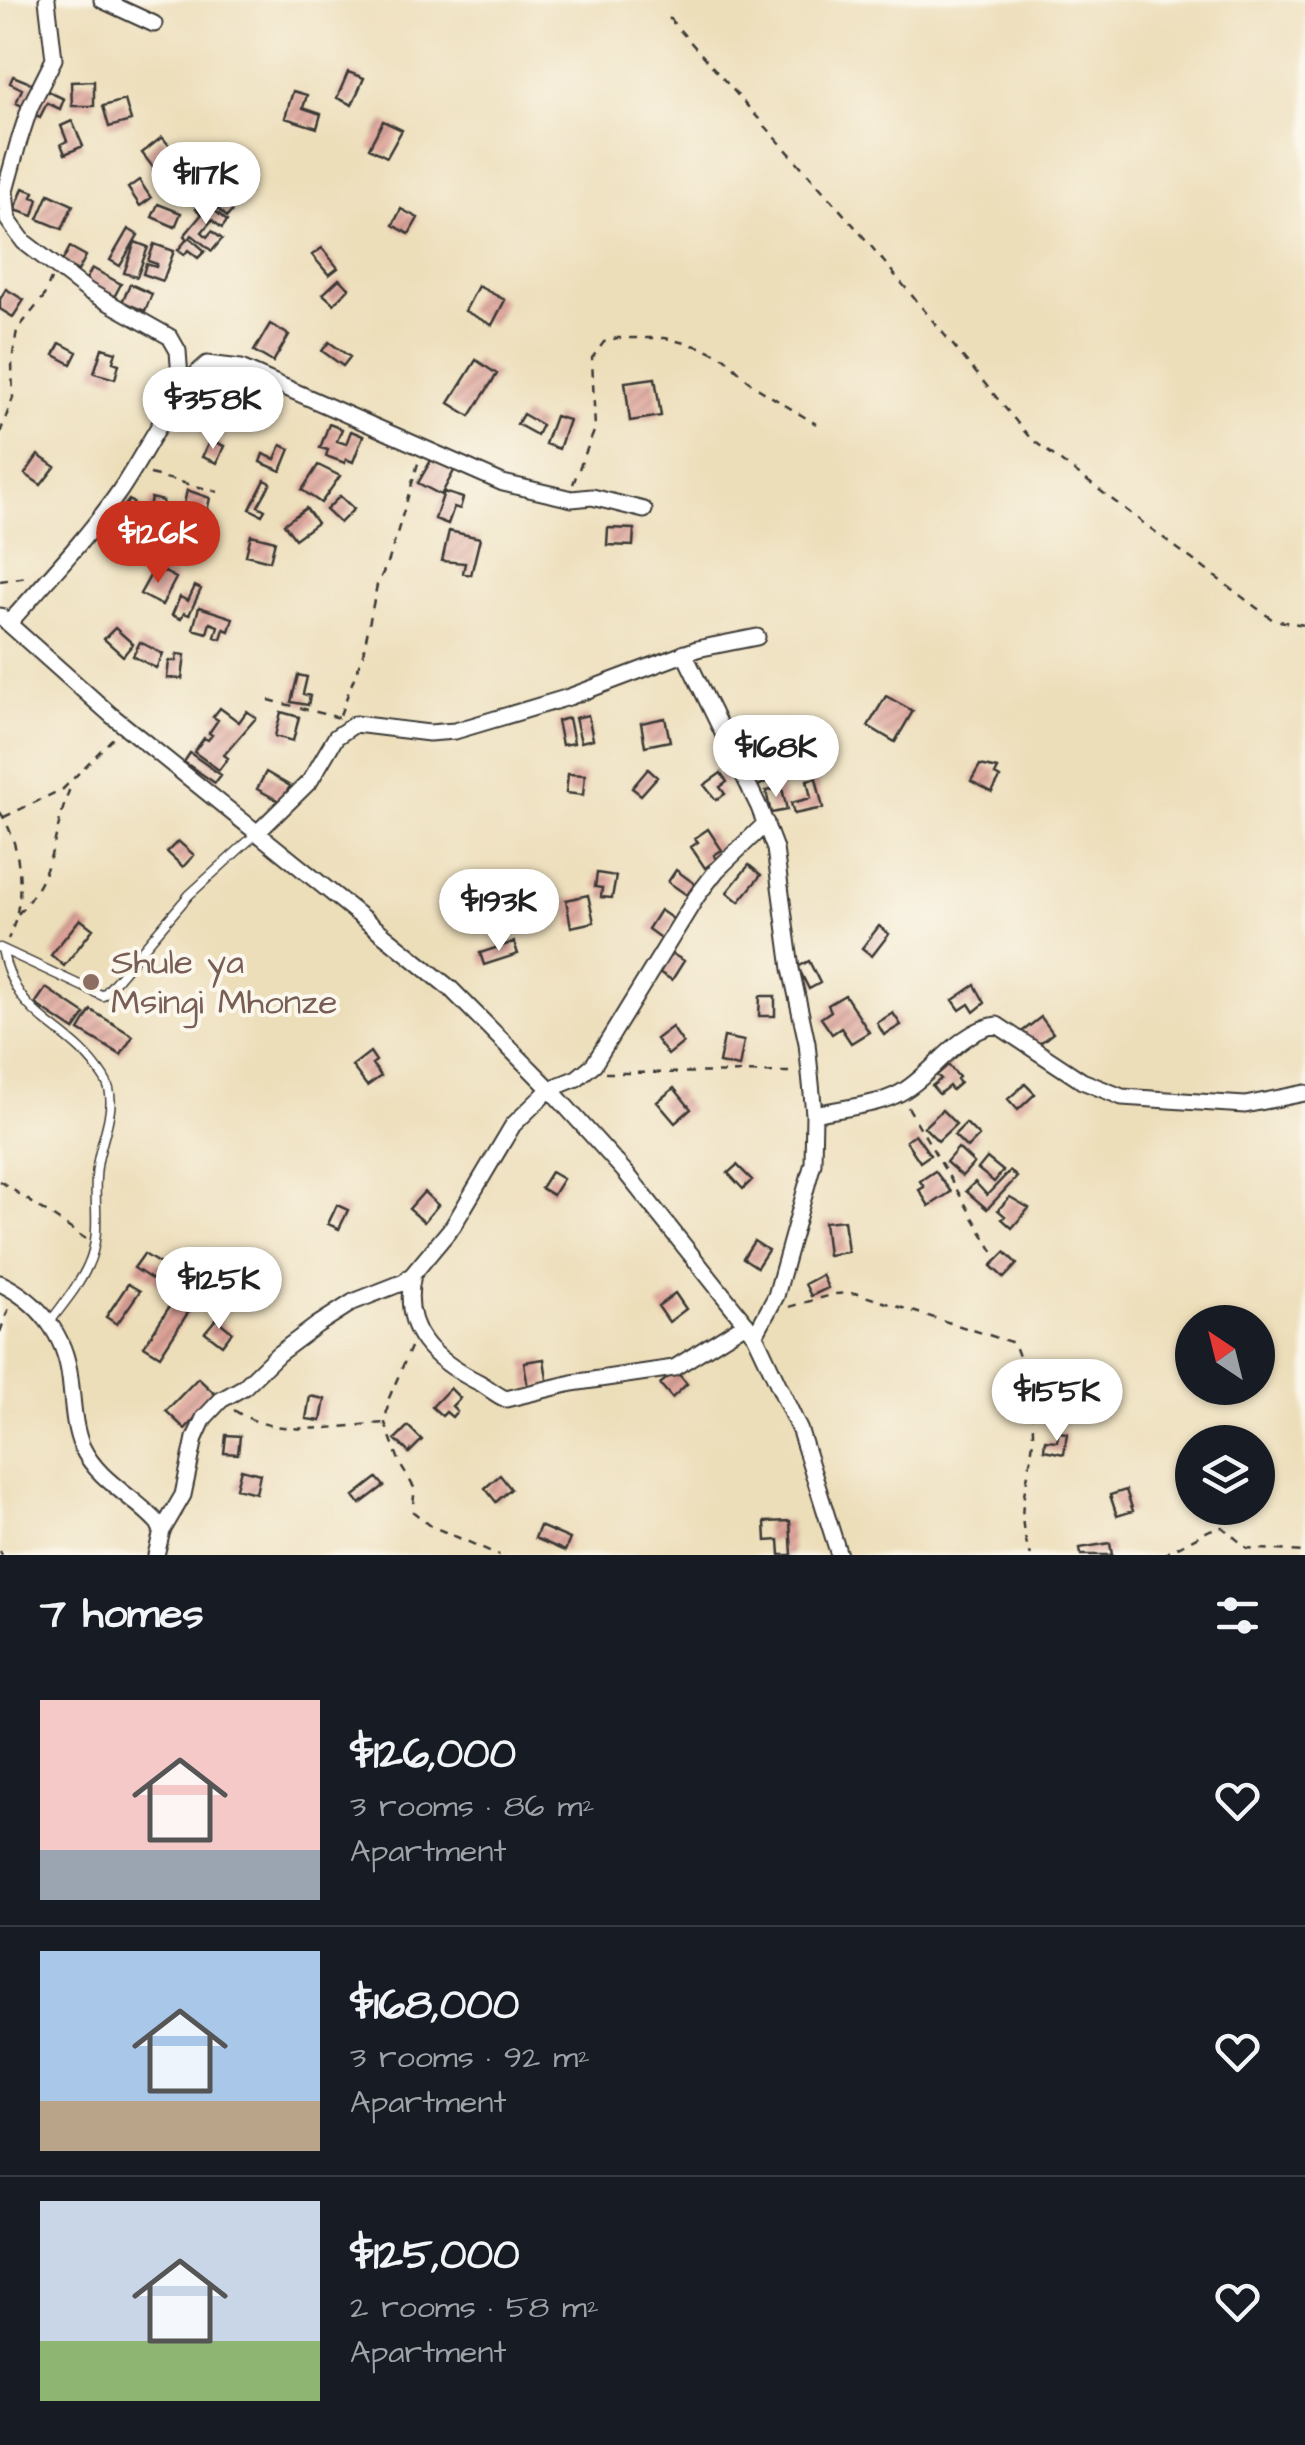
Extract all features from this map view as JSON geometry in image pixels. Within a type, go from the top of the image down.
[{"type":"street","points":[[47,0],[54,60],[30,107],[5,191],[8,220],[14,232],[102,301],[170,337],[178,351],[181,390]]},
{"type":"street","points":[[102,0],[154,24]]},
{"type":"street","points":[[644,510],[503,483],[241,368],[208,364],[181,390],[135,469],[95,523],[4,619],[124,726],[451,989],[550,1088],[626,1174],[750,1329],[800,1431],[840,1555]]},
{"type":"street","points":[[258,832],[310,781],[336,737],[356,724],[456,731],[568,698],[684,653],[757,637]]},
{"type":"street","points":[[413,1274],[410,1300],[426,1346],[448,1368],[506,1400],[572,1383],[674,1368],[750,1329],[770,1312],[813,1163],[814,1114],[804,1020],[791,969],[780,876],[766,823],[684,653]]},
{"type":"street","points":[[156,1555],[162,1531],[183,1494],[195,1438],[204,1418],[221,1400],[244,1387],[278,1354],[317,1325],[353,1302],[404,1282],[413,1274],[453,1226],[503,1137],[550,1088],[586,1072],[601,1054],[697,896],[717,870],[766,823]]},
{"type":"street","points":[[814,1114],[900,1093],[942,1056],[988,1026],[997,1025],[1072,1076],[1122,1097],[1245,1105],[1305,1094]]},
{"type":"street","points":[[0,1283],[16,1290],[50,1322],[64,1347],[82,1446],[97,1470],[150,1514],[162,1531]]},
{"type":"lane","points":[[1,948],[103,996],[189,895],[258,832]]},
{"type":"lane","points":[[1,948],[14,990],[26,1006],[98,1068],[111,1093],[96,1170],[98,1223],[94,1246],[88,1265],[50,1322]]},
{"type":"path","points":[[668,18],[856,228],[1030,438],[1273,620],[1305,625]]},
{"type":"path","points":[[0,434],[13,398],[12,362],[18,330],[47,290],[52,274],[48,258]]},
{"type":"path","points":[[561,496],[576,480],[592,441],[592,358],[604,342],[617,338],[665,338],[704,348],[725,358],[754,386],[816,424]]},
{"type":"path","points":[[269,700],[339,718],[363,654],[377,585],[389,560],[422,449]]},
{"type":"path","points":[[135,469],[218,492]]},
{"type":"path","points":[[18,914],[17,866],[1,812],[56,794],[124,726]]},
{"type":"path","points":[[1,948],[18,914],[47,874],[61,810],[72,781]]},
{"type":"path","points":[[586,1072],[808,1072]]},
{"type":"path","points":[[900,1093],[994,1254]]},
{"type":"path","points":[[0,1181],[94,1246]]},
{"type":"path","points":[[0,1332],[16,1290]]},
{"type":"path","points":[[770,1312],[835,1294],[856,1293],[1010,1339],[1024,1376],[1032,1414],[1032,1452],[1020,1525],[1031,1555]]},
{"type":"path","points":[[418,1332],[389,1398],[385,1423],[401,1466],[413,1484],[412,1511],[459,1540],[499,1555]]},
{"type":"path","points":[[221,1400],[259,1425],[385,1423]]},
{"type":"path","points":[[1166,1555],[1222,1527],[1247,1548],[1305,1552]]},
{"type":"building","points":[[348,72],[364,78],[352,105],[337,98]]},
{"type":"building","points":[[13,76],[35,85],[25,107],[16,103],[22,89],[10,83]]},
{"type":"building","points":[[94,81],[94,106],[72,106],[71,82]]},
{"type":"building","points":[[45,90],[64,99],[60,109],[47,103],[40,117],[34,114]]},
{"type":"building","points":[[293,91],[307,95],[303,108],[321,114],[317,128],[285,118]]},
{"type":"building","points":[[125,100],[131,121],[109,127],[103,106]]},
{"type":"building","points":[[72,121],[83,146],[65,154],[61,144],[67,141],[61,126]]},
{"type":"building","points":[[383,121],[402,130],[387,157],[369,148]]},
{"type":"building","points":[[162,137],[180,158],[159,175],[142,153]]},
{"type":"building","points":[[139,180],[151,198],[140,206],[128,188]]},
{"type":"building","points":[[23,188],[34,192],[32,197],[38,199],[33,216],[15,210]]},
{"type":"building","points":[[210,193],[232,211],[227,217],[216,207],[214,210],[227,221],[222,228],[212,220],[202,232],[207,237],[212,231],[222,239],[212,251],[192,235],[190,238],[205,251],[198,258],[188,250],[184,255],[178,250],[202,214],[196,209]]},
{"type":"building","points":[[49,194],[73,205],[62,229],[38,219]]},
{"type":"building","points":[[158,204],[181,213],[175,227],[152,217]]},
{"type":"building","points":[[401,209],[418,218],[409,234],[393,225]]},
{"type":"building","points":[[128,229],[138,235],[120,266],[110,260]]},
{"type":"building","points":[[135,242],[148,247],[137,277],[124,273]]},
{"type":"building","points":[[154,244],[174,251],[163,281],[143,274],[146,264],[156,267],[148,261]]},
{"type":"building","points":[[70,247],[86,256],[78,271],[62,262]]},
{"type":"building","points":[[322,248],[338,268],[329,275],[312,255]]},
{"type":"building","points":[[92,268],[121,284],[113,299],[84,284]]},
{"type":"building","points":[[339,279],[349,288],[334,304],[323,294]]},
{"type":"building","points":[[130,284],[152,294],[145,311],[122,302]]},
{"type":"building","points":[[478,286],[505,300],[492,325],[465,311]]},
{"type":"building","points":[[6,289],[24,300],[13,317],[0,309]]},
{"type":"building","points":[[270,324],[289,335],[273,362],[254,351]]},
{"type":"building","points":[[329,342],[350,357],[343,366],[322,351]]},
{"type":"building","points":[[60,343],[77,352],[71,364],[54,355]]},
{"type":"building","points":[[102,348],[116,352],[113,362],[119,364],[115,379],[94,373]]},
{"type":"building","points":[[476,360],[497,374],[470,416],[449,403]]},
{"type":"building","points":[[655,378],[661,416],[630,421],[625,382]]},
{"type":"building","points":[[523,414],[542,425],[537,435],[517,424]]},
{"type":"building","points":[[555,416],[569,420],[559,449],[545,444]]},
{"type":"building","points":[[329,424],[342,429],[337,441],[346,444],[351,431],[363,436],[353,462],[326,456],[328,450],[320,448]]},
{"type":"building","points":[[210,440],[224,446],[217,463],[202,457]]},
{"type":"building","points":[[281,445],[290,449],[281,471],[260,462],[263,454],[275,459]]},
{"type":"building","points":[[38,455],[55,467],[41,485],[25,474]]},
{"type":"building","points":[[433,457],[455,469],[441,495],[418,483]]},
{"type":"building","points":[[318,465],[340,476],[321,503],[302,490]]},
{"type":"building","points":[[265,480],[271,483],[258,506],[265,510],[262,515],[250,509]]},
{"type":"building","points":[[187,490],[210,498],[203,528],[183,527],[189,505],[184,504]]},
{"type":"building","points":[[444,492],[463,498],[460,509],[454,507],[448,524],[435,519]]},
{"type":"building","points":[[340,496],[354,509],[340,523],[326,510]]},
{"type":"building","points":[[151,498],[163,501],[158,523],[146,520]]},
{"type":"building","points":[[129,500],[144,511],[131,529],[116,518]]},
{"type":"building","points":[[306,508],[317,523],[295,539],[284,524]]},
{"type":"building","points":[[608,528],[634,529],[633,546],[607,545]]},
{"type":"building","points":[[449,531],[480,538],[471,575],[463,573],[465,563],[442,561]]},
{"type":"building","points":[[251,535],[275,541],[270,561],[246,555]]},
{"type":"building","points":[[155,567],[176,578],[162,605],[140,594]]},
{"type":"building","points":[[195,586],[201,589],[189,615],[184,613],[181,619],[172,615],[180,597],[188,601]]},
{"type":"building","points":[[199,607],[233,618],[221,639],[215,637],[218,626],[210,623],[207,633],[193,629]]},
{"type":"building","points":[[115,628],[133,644],[123,656],[104,639]]},
{"type":"building","points":[[140,642],[163,654],[156,668],[133,656]]},
{"type":"building","points":[[177,654],[185,655],[182,679],[167,678],[169,661],[176,661]]},
{"type":"building","points":[[298,675],[307,677],[303,694],[310,696],[308,705],[291,702]]},
{"type":"building","points":[[886,696],[913,711],[895,742],[868,726]]},
{"type":"building","points":[[220,708],[239,722],[247,711],[256,718],[224,755],[228,758],[219,770],[194,752],[204,738],[208,740],[212,735],[209,733],[218,720],[213,717]]},
{"type":"building","points":[[281,712],[299,717],[293,741],[275,736]]},
{"type":"building","points":[[588,715],[593,739],[581,742],[575,718]]},
{"type":"building","points":[[569,718],[574,743],[562,745],[557,721]]},
{"type":"building","points":[[665,718],[670,741],[645,746],[641,723]]},
{"type":"building","points":[[811,739],[815,748],[768,772],[772,779],[756,787],[748,771]]},
{"type":"building","points":[[190,753],[221,775],[215,783],[184,762]]},
{"type":"building","points":[[980,765],[998,769],[995,775],[1000,778],[992,792],[971,781]]},
{"type":"building","points":[[648,769],[657,777],[641,795],[632,788]]},
{"type":"building","points":[[266,772],[290,786],[281,802],[257,789]]},
{"type":"building","points":[[721,773],[727,782],[720,787],[725,794],[716,800],[704,785]]},
{"type":"building","points":[[568,774],[585,775],[583,795],[566,793]]},
{"type":"building","points":[[816,778],[823,808],[794,814],[791,803],[811,798],[807,780]]},
{"type":"building","points":[[782,788],[787,810],[771,813],[766,791]]},
{"type":"building","points":[[708,829],[722,850],[705,868],[691,847],[698,842],[695,838]]},
{"type":"building","points":[[178,841],[194,855],[183,867],[167,852]]},
{"type":"building","points":[[749,865],[761,875],[739,902],[727,892]]},
{"type":"building","points":[[676,870],[695,884],[687,895],[668,882]]},
{"type":"building","points":[[597,873],[616,876],[612,898],[601,897],[602,888],[595,887]]},
{"type":"building","points":[[523,880],[541,880],[541,900],[523,900]]},
{"type":"building","points":[[588,895],[594,922],[571,927],[566,900]]},
{"type":"building","points":[[660,910],[676,921],[663,940],[648,929]]},
{"type":"building","points":[[80,919],[93,929],[64,966],[51,955]]},
{"type":"building","points":[[879,926],[889,934],[872,956],[862,948]]},
{"type":"building","points":[[514,942],[518,954],[484,965],[480,953]]},
{"type":"building","points":[[669,952],[684,961],[672,980],[657,971]]},
{"type":"building","points":[[809,961],[820,983],[809,989],[798,967]]},
{"type":"building","points":[[975,985],[985,1003],[974,1012],[969,1004],[960,1010],[953,1000]]},
{"type":"building","points":[[46,988],[85,1014],[74,1030],[35,1004]]},
{"type":"building","points":[[845,995],[869,1032],[851,1043],[841,1028],[832,1034],[821,1018],[831,1011],[828,1005]]},
{"type":"building","points":[[760,996],[775,996],[775,1016],[759,1016]]},
{"type":"building","points":[[91,1010],[133,1036],[121,1055],[79,1030]]},
{"type":"building","points":[[893,1013],[901,1025],[884,1035],[877,1023]]},
{"type":"building","points":[[1041,1017],[1053,1033],[1035,1047],[1023,1031]]},
{"type":"building","points":[[672,1027],[683,1043],[668,1055],[656,1039]]},
{"type":"building","points":[[724,1037],[744,1041],[739,1067],[719,1063]]},
{"type":"building","points":[[370,1052],[376,1061],[372,1064],[381,1076],[367,1086],[352,1066]]},
{"type":"building","points":[[948,1065],[960,1083],[939,1094],[932,1086]]},
{"type":"building","points":[[1025,1084],[1035,1094],[1018,1110],[1008,1099]]},
{"type":"building","points":[[674,1088],[691,1109],[675,1123],[657,1102]]},
{"type":"building","points":[[942,1110],[956,1124],[938,1141],[924,1127]]},
{"type":"building","points":[[966,1123],[979,1136],[967,1148],[954,1135]]},
{"type":"building","points":[[915,1134],[930,1155],[920,1162],[906,1141]]},
{"type":"building","points":[[958,1148],[974,1163],[962,1176],[946,1162]]},
{"type":"building","points":[[987,1158],[1003,1171],[994,1182],[978,1169]]},
{"type":"building","points":[[737,1165],[752,1180],[743,1189],[728,1173]]},
{"type":"building","points":[[935,1171],[951,1192],[929,1206],[919,1190],[924,1187],[920,1181]]},
{"type":"building","points":[[1010,1171],[1017,1177],[987,1209],[966,1191],[975,1182],[987,1195]]},
{"type":"building","points":[[551,1172],[563,1179],[553,1195],[541,1188]]},
{"type":"building","points":[[424,1192],[438,1205],[424,1222],[409,1209]]},
{"type":"building","points":[[1010,1197],[1029,1208],[1012,1228],[998,1210]]},
{"type":"building","points":[[337,1205],[348,1210],[339,1229],[328,1224]]},
{"type":"building","points":[[844,1220],[848,1252],[828,1255],[824,1222]]},
{"type":"building","points":[[754,1241],[768,1250],[757,1267],[743,1258]]},
{"type":"building","points":[[1005,1252],[1017,1264],[1004,1278],[991,1266]]},
{"type":"building","points":[[144,1254],[181,1277],[172,1292],[134,1268]]},
{"type":"building","points":[[822,1275],[828,1288],[811,1296],[805,1284]]},
{"type":"building","points":[[128,1284],[140,1291],[117,1324],[106,1317]]},
{"type":"building","points":[[184,1284],[200,1294],[160,1356],[144,1346]]},
{"type":"building","points":[[675,1293],[686,1309],[669,1322],[658,1306]]},
{"type":"building","points":[[216,1319],[232,1332],[222,1345],[205,1332]]},
{"type":"building","points":[[544,1359],[548,1386],[528,1389],[524,1362]]},
{"type":"building","points":[[676,1371],[687,1384],[672,1398],[660,1384]]},
{"type":"building","points":[[1083,1374],[1085,1395],[1070,1396],[1069,1375]]},
{"type":"building","points":[[198,1378],[216,1395],[185,1429],[166,1411]]},
{"type":"building","points":[[450,1388],[460,1398],[452,1406],[457,1411],[452,1417],[446,1412],[442,1416],[432,1407]]},
{"type":"building","points":[[1042,1390],[1058,1396],[1056,1404],[1065,1407],[1063,1415],[1039,1407]]},
{"type":"building","points":[[310,1396],[325,1399],[321,1421],[306,1419]]},
{"type":"building","points":[[408,1426],[422,1440],[409,1453],[395,1439]]},
{"type":"building","points":[[1059,1432],[1067,1433],[1064,1454],[1044,1450],[1045,1440],[1057,1441]]},
{"type":"building","points":[[226,1435],[240,1436],[238,1454],[224,1453]]},
{"type":"building","points":[[241,1469],[260,1474],[256,1493],[236,1488]]},
{"type":"building","points":[[500,1475],[511,1489],[496,1502],[485,1488]]},
{"type":"building","points":[[377,1478],[384,1486],[360,1504],[354,1496]]},
{"type":"building","points":[[1126,1490],[1133,1511],[1117,1516],[1110,1495]]},
{"type":"building","points":[[790,1521],[792,1555],[780,1555],[779,1540],[766,1541],[765,1522]]},
{"type":"building","points":[[540,1526],[570,1539],[565,1551],[535,1538]]},
{"type":"building","points":[[1110,1543],[1112,1555],[1081,1555],[1080,1548]]},
{"type":"place","name":"Shule ya Msingi Mhonze","points":[[91,982]]}]
